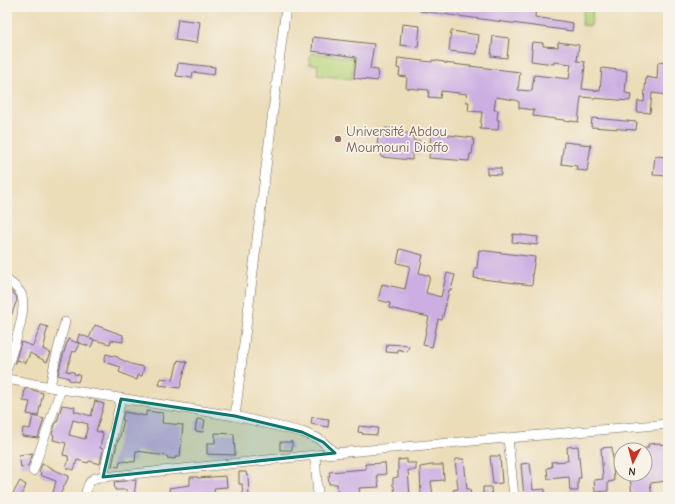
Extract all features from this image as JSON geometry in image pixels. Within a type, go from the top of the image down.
[{"type":"street","points":[[235,416],[286,7]]},
{"type":"street","points":[[7,280],[21,294],[22,308],[19,330],[7,368]]},
{"type":"street","points":[[50,387],[65,322]]},
{"type":"street","points":[[7,379],[61,389],[235,416],[302,432],[317,438],[335,453]]},
{"type":"street","points":[[33,471],[61,389]]},
{"type":"street","points":[[103,477],[121,398]]},
{"type":"street","points":[[85,497],[90,482],[93,479],[103,477],[335,453],[668,424]]},
{"type":"street","points":[[508,438],[514,497]]},
{"type":"street","points":[[315,455],[318,497]]},
{"type":"highlighted area","points":[[121,399],[235,416],[302,432],[323,442],[335,453],[103,477]]},
{"type":"green space","points":[[584,7],[593,7],[591,26],[582,25]]},
{"type":"green space","points":[[311,53],[367,60],[364,63],[354,62],[352,79],[317,75],[318,65],[309,64]]},
{"type":"building","points":[[420,7],[464,7],[484,11],[484,7],[536,7],[535,17],[573,23],[572,31],[420,11]]},
{"type":"building","points":[[178,19],[200,22],[197,43],[175,40]]},
{"type":"building","points":[[402,24],[420,26],[418,47],[400,45]]},
{"type":"building","points":[[451,31],[479,35],[477,54],[449,51]]},
{"type":"building","points":[[493,36],[509,38],[507,58],[491,56]]},
{"type":"building","points":[[313,37],[374,44],[370,69],[378,70],[377,81],[354,78],[356,57],[312,51]]},
{"type":"building","points":[[532,42],[543,43],[543,46],[558,47],[558,42],[579,45],[577,61],[585,62],[582,89],[600,91],[602,68],[627,71],[625,93],[631,94],[630,101],[581,97],[578,122],[570,122],[533,116],[534,110],[519,108],[519,102],[496,97],[494,110],[498,110],[498,130],[480,129],[482,112],[468,111],[469,102],[466,102],[467,94],[441,91],[440,98],[428,97],[429,90],[406,88],[407,77],[399,76],[400,69],[397,68],[398,58],[432,62],[432,60],[444,63],[520,72],[518,90],[532,91],[534,75],[569,79],[571,64],[554,62],[554,64],[531,61]]},
{"type":"building","points":[[658,62],[667,63],[666,73],[668,74],[668,95],[652,93],[650,113],[637,112],[638,101],[644,102],[646,77],[657,79]]},
{"type":"building","points":[[178,63],[215,67],[214,75],[193,72],[192,78],[176,76]]},
{"type":"building","points":[[592,118],[637,122],[636,130],[591,127]]},
{"type":"building","points":[[385,128],[414,134],[413,140],[420,141],[418,154],[412,153],[412,160],[381,157],[382,147],[377,146],[378,136],[384,137]]},
{"type":"building","points":[[431,133],[474,138],[472,154],[470,154],[469,161],[429,158]]},
{"type":"building","points":[[564,142],[591,145],[587,171],[576,170],[577,166],[561,164]]},
{"type":"building","points":[[655,156],[668,157],[668,176],[653,175]]},
{"type":"building","points":[[487,168],[501,168],[501,175],[487,174]]},
{"type":"building","points":[[513,234],[538,237],[537,245],[512,242]]},
{"type":"building","points":[[400,249],[423,255],[419,273],[430,276],[426,293],[441,297],[447,273],[455,275],[451,290],[449,290],[442,320],[438,319],[432,347],[423,345],[429,317],[389,308],[390,303],[378,300],[382,284],[405,289],[410,266],[397,263]]},
{"type":"building","points":[[479,250],[535,257],[532,285],[474,278]]},
{"type":"building","points":[[11,291],[16,296],[17,300],[8,324],[7,303]]},
{"type":"building","points":[[41,325],[48,327],[43,349],[51,353],[47,362],[30,353],[26,363],[17,360],[15,363],[21,342],[33,346]]},
{"type":"building","points":[[95,325],[123,335],[123,342],[111,340],[110,344],[94,340],[91,347],[77,342],[79,334],[89,338]]},
{"type":"building","points":[[68,339],[80,344],[76,352],[73,351],[66,371],[74,372],[74,374],[80,375],[78,382],[58,375]]},
{"type":"building","points":[[387,344],[403,344],[409,346],[407,352],[398,349],[398,353],[386,352]]},
{"type":"building","points":[[106,354],[118,357],[131,364],[144,367],[142,376],[138,375],[137,380],[119,372],[121,367],[104,362]]},
{"type":"building","points":[[178,360],[187,362],[180,388],[159,385],[161,378],[173,380]]},
{"type":"building","points":[[25,388],[43,393],[38,416],[27,414],[30,402],[23,401]]},
{"type":"building","points":[[95,401],[104,404],[96,431],[103,433],[100,448],[103,449],[100,464],[77,460],[74,470],[66,468],[69,459],[68,456],[63,455],[66,443],[53,440],[54,435],[52,434],[62,405],[75,407],[74,411],[91,416]],"holes":[[[73,420],[88,424],[85,439],[69,435]]]},
{"type":"building","points":[[146,411],[163,413],[162,423],[183,425],[180,457],[175,457],[175,459],[167,458],[167,456],[136,451],[135,462],[120,461],[119,467],[112,466],[124,420],[122,420],[124,412],[146,416]]},
{"type":"building","points":[[33,416],[44,419],[38,438],[22,436],[23,428],[30,429]]},
{"type":"building","points":[[312,417],[329,419],[328,427],[311,424]]},
{"type":"building","points":[[197,419],[205,420],[203,432],[195,431]]},
{"type":"building","points":[[359,426],[378,428],[377,435],[362,434],[363,433],[358,432]]},
{"type":"building","points":[[215,433],[234,434],[235,455],[207,454],[207,443],[215,443]]},
{"type":"building","points":[[280,442],[292,442],[292,450],[280,450]]},
{"type":"building","points":[[660,443],[668,445],[668,481],[650,483],[652,497],[632,497],[630,482],[653,482],[653,444]]},
{"type":"building","points":[[578,446],[581,478],[578,478],[578,491],[570,491],[569,477],[548,479],[547,468],[552,467],[551,462],[568,461],[567,447]]},
{"type":"building","points":[[612,447],[613,481],[608,482],[608,491],[595,492],[594,480],[603,479],[601,448]]},
{"type":"building","points":[[33,453],[28,466],[21,467],[19,455]]},
{"type":"building","points":[[490,456],[500,456],[502,483],[493,484]]},
{"type":"building","points":[[407,459],[407,463],[416,463],[416,470],[408,470],[410,497],[395,497],[393,478],[398,477],[398,460]]},
{"type":"building","points":[[455,459],[464,459],[467,489],[470,489],[471,497],[453,497],[453,490],[458,489]]},
{"type":"building","points":[[385,463],[386,474],[377,475],[379,487],[359,488],[360,495],[338,497],[337,484],[329,484],[329,472],[366,469],[365,464]]},
{"type":"building","points":[[530,463],[533,490],[545,489],[545,497],[524,497],[521,464]]},
{"type":"building","points":[[42,464],[69,476],[59,497],[52,497],[56,481],[40,475],[41,473],[39,472]]},
{"type":"building","points":[[443,465],[444,480],[431,481],[433,497],[421,497],[420,467]]},
{"type":"building","points":[[239,472],[246,472],[247,476],[248,475],[249,497],[243,497],[242,484],[239,484]]},
{"type":"building","points":[[226,476],[227,487],[214,488],[215,497],[170,497],[169,488],[190,485],[190,477],[198,478]]},
{"type":"building","points":[[136,480],[134,497],[126,497],[127,490],[115,490],[114,482]]},
{"type":"building","points":[[20,481],[26,485],[21,497],[11,497]]},
{"type":"building","points":[[483,487],[491,487],[492,497],[483,497]]},
{"type":"place","name":"Université Abdou Moumouni Dioffo","points":[[338,139]]}]
